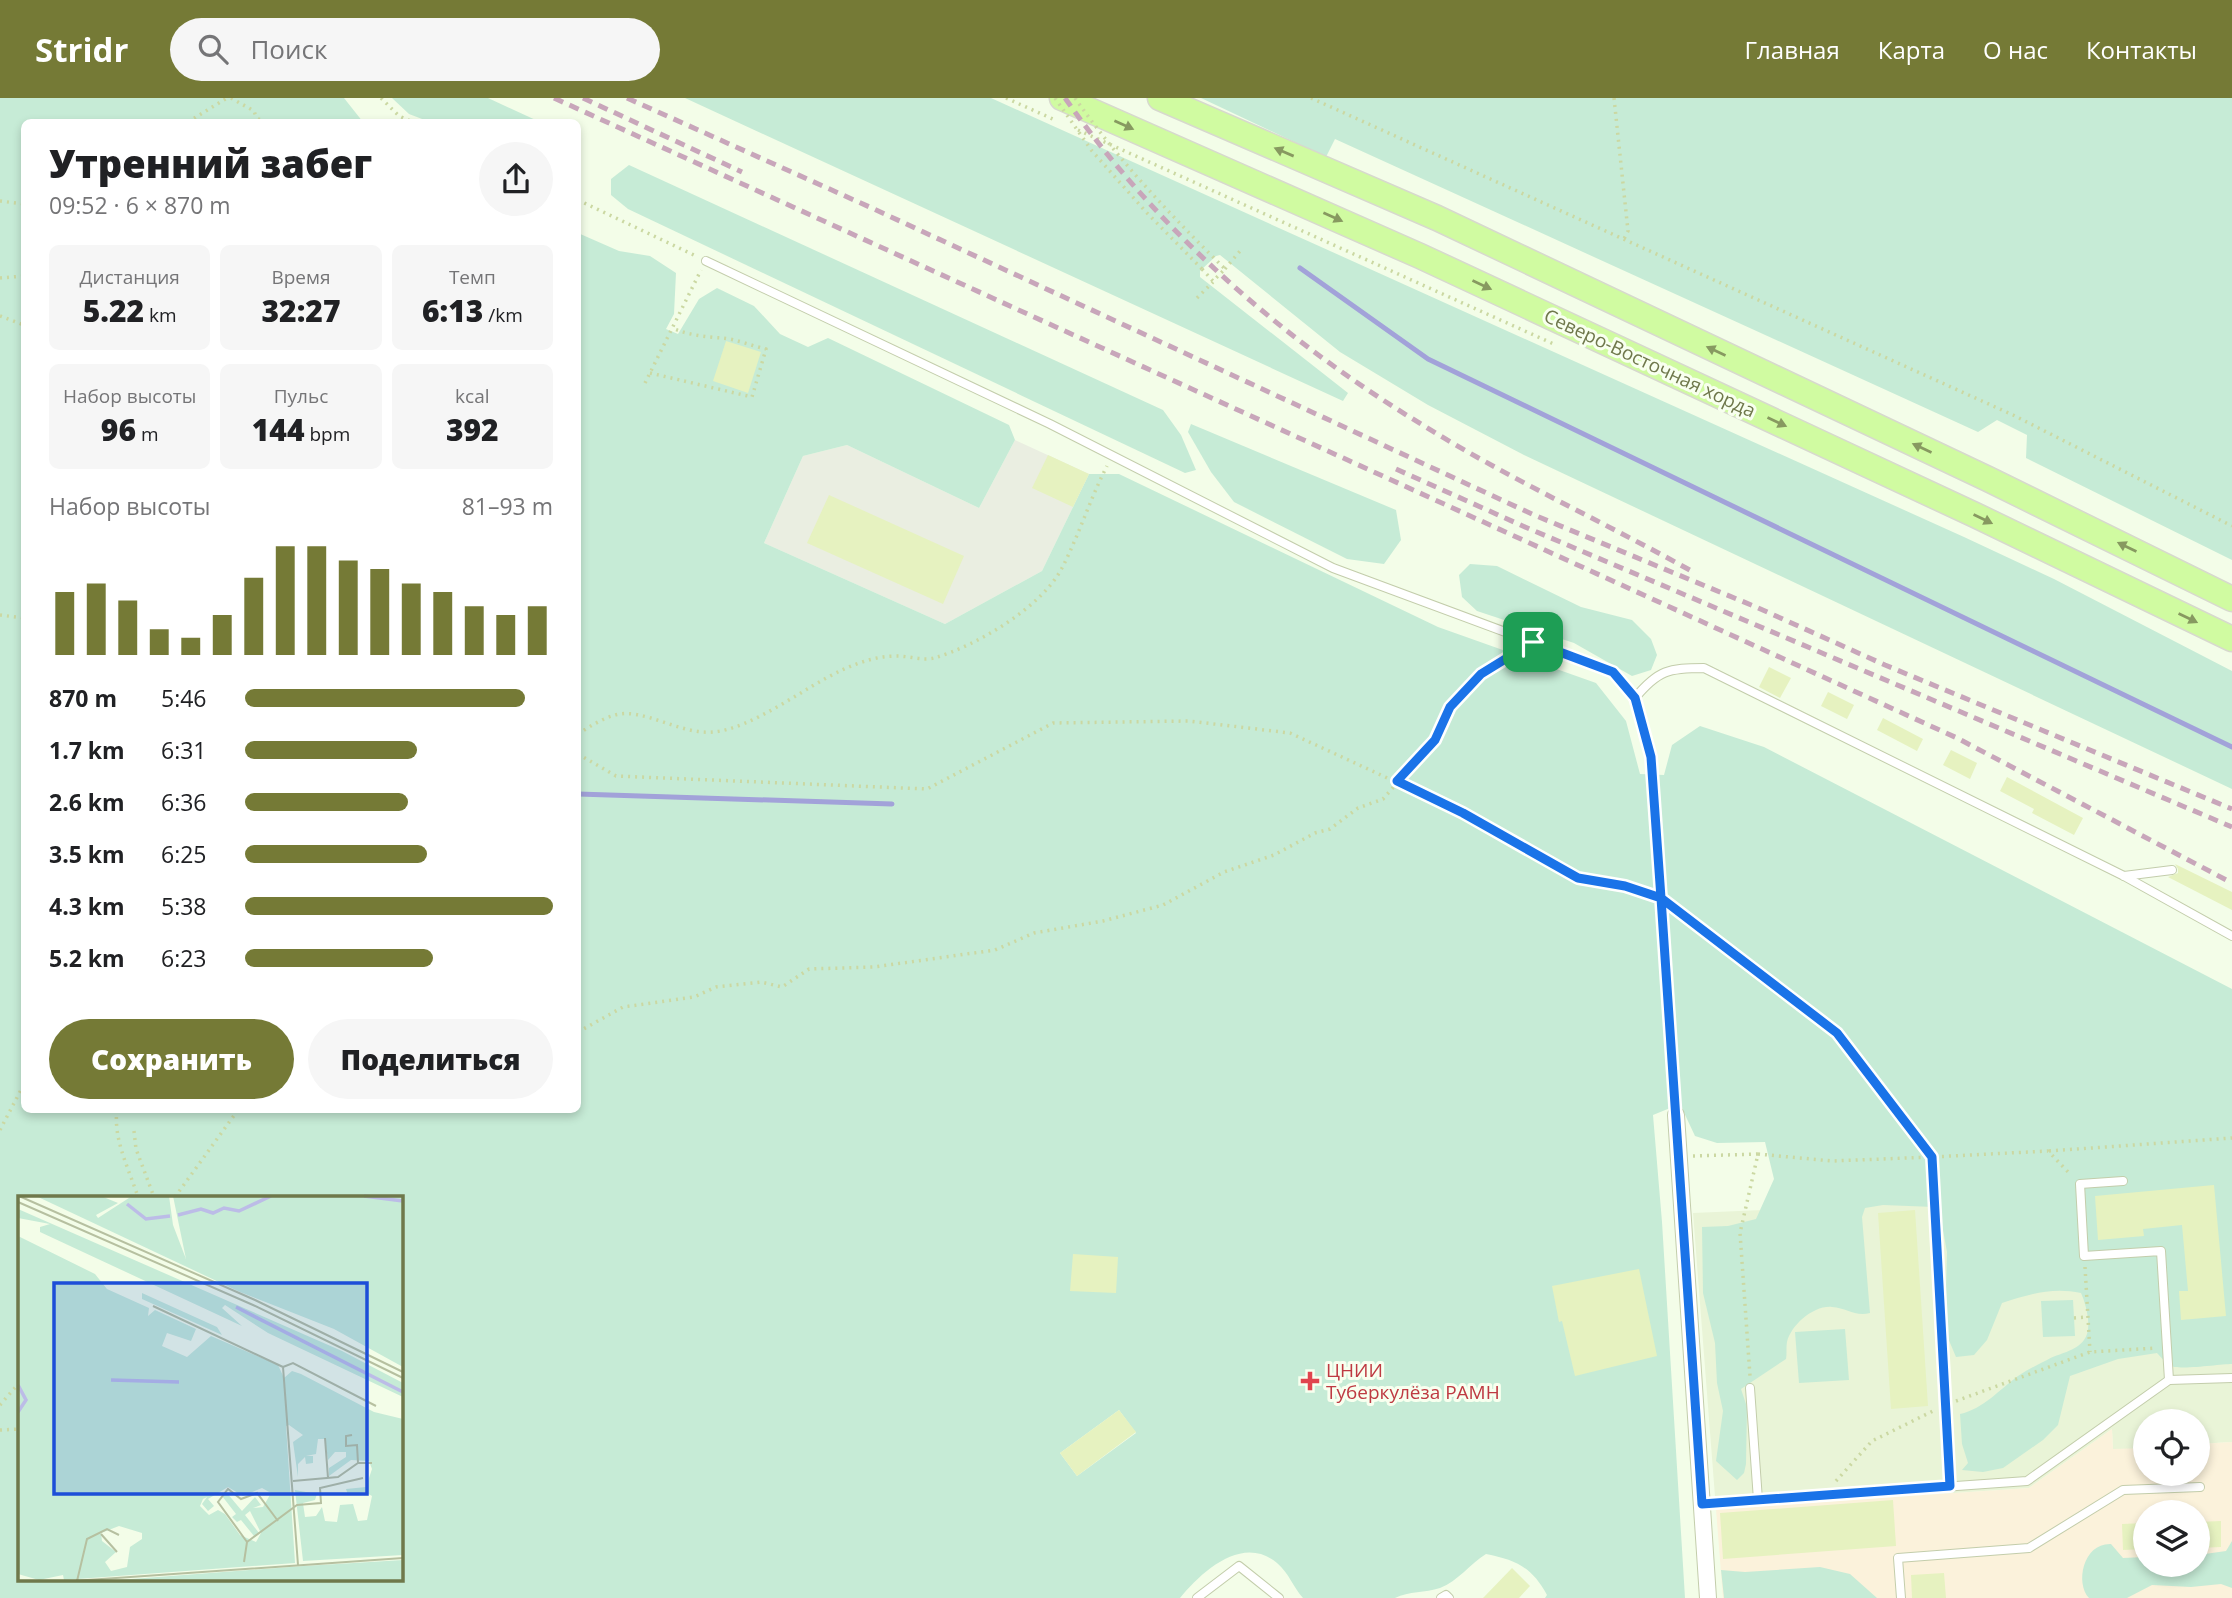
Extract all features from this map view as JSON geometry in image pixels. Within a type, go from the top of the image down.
[{"type":"main road","name":"Северо-Восточная хорда","points":[[1160,98],[1449,224],[1988,479],[2232,599]]},
{"type":"main road","name":"Северо-Восточная хорда","points":[[1059,109],[1433,261],[2232,639]]},
{"type":"street","points":[[1675,1115],[1708,1598]]},
{"type":"lane","points":[[706,261],[1112,455],[1333,568],[1613,672],[1635,698],[1651,757],[1675,1115]]},
{"type":"lane","points":[[1635,698],[1651,678],[1678,668],[1704,668],[2124,876],[2232,936]]},
{"type":"lane","points":[[2124,876],[2172,870]]},
{"type":"lane","points":[[2123,1181],[2080,1184],[2084,1256],[2161,1251],[2169,1380]]},
{"type":"lane","points":[[1934,1203],[1950,1486]]},
{"type":"lane","points":[[1702,1504],[2027,1481],[2169,1380],[2232,1378]]},
{"type":"lane","points":[[1751,1388],[1758,1500]]},
{"type":"lane","points":[[1900,1598],[1898,1558],[2029,1548],[2123,1490],[2200,1487]]},
{"type":"lane","points":[[1197,1598],[1240,1566],[1279,1598]]},
{"type":"lane","points":[[1441,1598],[1447,1595],[1449,1598]]},
{"type":"path","points":[[193,119],[229,98],[254,111],[257,119]]},
{"type":"path","points":[[381,98],[399,116],[406,119]]},
{"type":"path","points":[[1006,98],[1059,109]]},
{"type":"path","points":[[1055,98],[1092,151],[1213,281]]},
{"type":"path","points":[[1075,98],[1105,141],[1224,269]]},
{"type":"path","points":[[1311,98],[2013,415],[2232,526]]},
{"type":"path","points":[[1614,98],[1628,231],[1623,241]]},
{"type":"path","points":[[1069,126],[1563,348]]},
{"type":"path","points":[[0,201],[21,204]]},
{"type":"path","points":[[581,201],[706,261],[645,383]]},
{"type":"path","points":[[1197,298],[1240,251]]},
{"type":"path","points":[[0,278],[21,276]]},
{"type":"path","points":[[0,316],[21,325]]},
{"type":"path","points":[[650,373],[752,397],[766,349],[724,338],[714,339],[710,336],[684,333],[672,328]]},
{"type":"path","points":[[581,732],[617,714],[651,717],[684,731],[714,732],[769,711],[840,671],[870,658],[897,656],[931,659],[964,647],[995,630],[1045,592],[1061,570],[1112,455]]},
{"type":"path","points":[[0,615],[21,618]]},
{"type":"path","points":[[581,1030],[623,1007],[694,997],[716,987],[761,982],[782,987],[809,969],[874,967],[996,950],[1034,933],[1103,921],[1163,905],[1224,872],[1274,855],[1315,833],[1330,829],[1359,808],[1383,799],[1435,740],[1450,707],[1473,682],[1481,674],[1533,642]]},
{"type":"path","points":[[581,756],[616,776],[927,789],[1054,723],[1189,721],[1290,733],[1463,813],[1578,878],[1625,886],[1661,898],[1837,1033],[1932,1157],[1934,1203]]},
{"type":"path","points":[[0,1130],[21,1090]]},
{"type":"path","points":[[117,1113],[122,1154],[138,1196]]},
{"type":"path","points":[[176,1196],[236,1113]]},
{"type":"path","points":[[134,1131],[136,1149],[154,1196]]},
{"type":"path","points":[[1678,1156],[1758,1154],[1832,1161],[2232,1139]]},
{"type":"path","points":[[2048,1151],[2080,1184]]},
{"type":"path","points":[[1751,1388],[1740,1233],[1758,1154]]},
{"type":"path","points":[[2084,1256],[2090,1352]]},
{"type":"path","points":[[2074,1318],[2088,1317]]},
{"type":"path","points":[[1822,1495],[1872,1441],[1946,1405],[2090,1352],[2167,1348]]},
{"type":"path","points":[[0,1405],[18,1383]]},
{"type":"path","points":[[0,1430],[18,1429]]},
{"type":"shaded area","points":[[0,98],[344,98],[361,119],[21,119],[21,1113],[581,1113],[581,234],[619,251],[650,256],[676,273],[674,314],[666,329],[678,334],[699,299],[717,288],[754,306],[780,334],[808,347],[828,338],[1009,425],[1015,440],[979,508],[847,445],[803,456],[764,543],[945,624],[1042,571],[1089,474],[1119,474],[1438,627],[1596,683],[1626,721],[1640,774],[1664,775],[1672,745],[1700,726],[1764,747],[2232,989],[2232,1364],[2173,1367],[2157,1353],[2118,1359],[2070,1376],[2058,1425],[2043,1440],[2003,1468],[1983,1472],[1962,1470],[1968,1463],[1962,1444],[1960,1414],[1983,1403],[2018,1376],[2072,1350],[2084,1340],[2088,1323],[2081,1293],[2051,1291],[2002,1303],[1987,1340],[1974,1355],[1956,1357],[1945,1331],[1947,1252],[1940,1214],[1934,1207],[1883,1205],[1865,1208],[1862,1217],[1870,1313],[1860,1314],[1825,1307],[1804,1317],[1789,1336],[1786,1359],[1741,1389],[1747,1407],[1746,1464],[1744,1473],[1737,1480],[1716,1461],[1723,1411],[1717,1383],[1715,1343],[1703,1293],[1702,1227],[1728,1226],[1756,1219],[1774,1179],[1765,1142],[1717,1143],[1695,1136],[1680,1104],[1653,1115],[1685,1598],[1545,1598],[1547,1595],[1529,1571],[1515,1562],[1486,1554],[1453,1581],[1434,1590],[1395,1598],[1303,1598],[1277,1563],[1264,1555],[1251,1552],[1237,1554],[1211,1567],[1180,1598],[0,1598]],"holes":[[[1119,1410],[1136,1433],[1077,1476],[1060,1453]]]},
{"type":"shaded area","points":[[392,98],[488,98],[534,119],[422,119],[409,114]]},
{"type":"shaded area","points":[[685,98],[991,98],[1964,537],[2054,579],[2232,671],[2232,789],[1524,455],[1428,405],[1340,352],[1220,255],[1200,271],[1200,277],[1348,393],[1343,401]]},
{"type":"shaded area","points":[[1201,98],[2232,98],[2232,560],[2026,458],[2027,435],[1997,420],[1978,432],[1335,139],[1326,157]]},
{"type":"shaded area","points":[[629,165],[1163,410],[1181,435],[1196,470],[1185,473],[628,209],[611,195],[611,179]]},
{"type":"shaded area","points":[[1191,424],[1396,510],[1401,540],[1384,564],[1347,559],[1234,502],[1211,472],[1188,432]]},
{"type":"shaded area","points":[[1015,440],[1089,474],[1042,571],[945,624],[764,543],[803,456],[847,445],[979,508]]},
{"type":"shaded area","points":[[1470,564],[1497,566],[1581,607],[1632,620],[1651,639],[1657,655],[1651,670],[1632,676],[1574,643],[1477,611],[1462,597],[1459,575]]},
{"type":"shaded area","points":[[2232,1152],[2232,1442],[2210,1443],[2210,1409],[2133,1409],[2133,1449],[2113,1450],[2112,1429],[2029,1488],[1716,1509],[1693,1213],[1836,1207]]},
{"type":"shaded area","points":[[2073,1300],[2075,1336],[2043,1337],[2041,1301]]},
{"type":"shaded area","points":[[1845,1329],[1849,1380],[1799,1383],[1795,1332]]},
{"type":"shaded area","points":[[2112,1429],[2113,1449],[2133,1448],[2133,1486],[2210,1486],[2210,1443],[2232,1442],[2232,1598],[1723,1598],[1716,1509],[2029,1488]]},
{"type":"shaded area","points":[[2232,1541],[2232,1588],[2221,1584],[2191,1587],[2152,1585],[2127,1598],[2089,1598],[2085,1591],[2082,1574],[2084,1565],[2088,1557],[2101,1545],[2111,1544],[2123,1558],[2133,1558],[2133,1577],[2210,1577],[2210,1553],[2226,1551]]},
{"type":"shaded area","points":[[1820,1567],[1850,1574],[1877,1598],[1724,1598],[1721,1570],[1745,1572]]},
{"type":"building","points":[[726,341],[761,352],[748,393],[713,381]]},
{"type":"building","points":[[1048,455],[1089,474],[1073,507],[1032,488]]},
{"type":"building","points":[[829,495],[964,556],[943,604],[807,543]]},
{"type":"building","points":[[1769,667],[1791,678],[1780,698],[1759,687]]},
{"type":"building","points":[[1828,692],[1854,705],[1847,719],[1821,706]]},
{"type":"building","points":[[1883,718],[1923,739],[1917,751],[1877,730]]},
{"type":"building","points":[[1951,750],[1977,763],[1970,779],[1943,765]]},
{"type":"building","points":[[2007,777],[2083,818],[2074,835],[2032,813],[2034,809],[2000,791]]},
{"type":"building","points":[[2175,864],[2232,892],[2232,910],[2168,877],[2178,873]]},
{"type":"building","points":[[2214,1185],[2226,1316],[2181,1320],[2179,1291],[2188,1291],[2182,1225],[2143,1229],[2144,1236],[2098,1240],[2095,1196]]},
{"type":"building","points":[[1915,1210],[1928,1406],[1891,1409],[1878,1213]]},
{"type":"building","points":[[1073,1254],[1118,1257],[1116,1293],[1070,1291]]},
{"type":"building","points":[[1639,1269],[1657,1356],[1575,1376],[1562,1321],[1559,1322],[1552,1286]]},
{"type":"building","points":[[1119,1410],[1136,1432],[1077,1476],[1060,1453]]},
{"type":"building","points":[[1893,1500],[1896,1546],[1723,1559],[1720,1513]]},
{"type":"building","points":[[2210,1521],[2221,1521],[2221,1547],[2210,1547]]},
{"type":"building","points":[[2122,1524],[2133,1524],[2133,1550],[2123,1550]]},
{"type":"building","points":[[1512,1568],[1530,1586],[1519,1598],[1483,1598]]},
{"type":"building","points":[[1944,1573],[1946,1598],[1912,1598],[1911,1575]]},
{"type":"waterway","points":[[1300,268],[1428,359],[2232,747]]},
{"type":"waterway","points":[[581,794],[892,804]]},
{"type":"railway","points":[[554,98],[1957,738],[2232,883]]},
{"type":"railway","points":[[583,98],[742,172]]},
{"type":"railway","points":[[627,98],[874,209],[1534,515],[2232,809]]},
{"type":"railway","points":[[1065,98],[1101,147],[1182,237],[1272,319],[1320,356],[1454,444],[1695,573]]},
{"type":"railway","points":[[1396,469],[1525,527],[2232,827]]},
{"type":"place","name":"ЦНИИ Туберкулёза РАМН","points":[[1310,1381]]},
{"type":"route","points":[[1533,642],[1481,674],[1450,707],[1435,740],[1397,781],[1463,813],[1578,878],[1625,886],[1661,898],[1702,1504],[1950,1486],[1932,1157],[1837,1033],[1661,898],[1651,757],[1635,698],[1613,672],[1533,642]]}]
